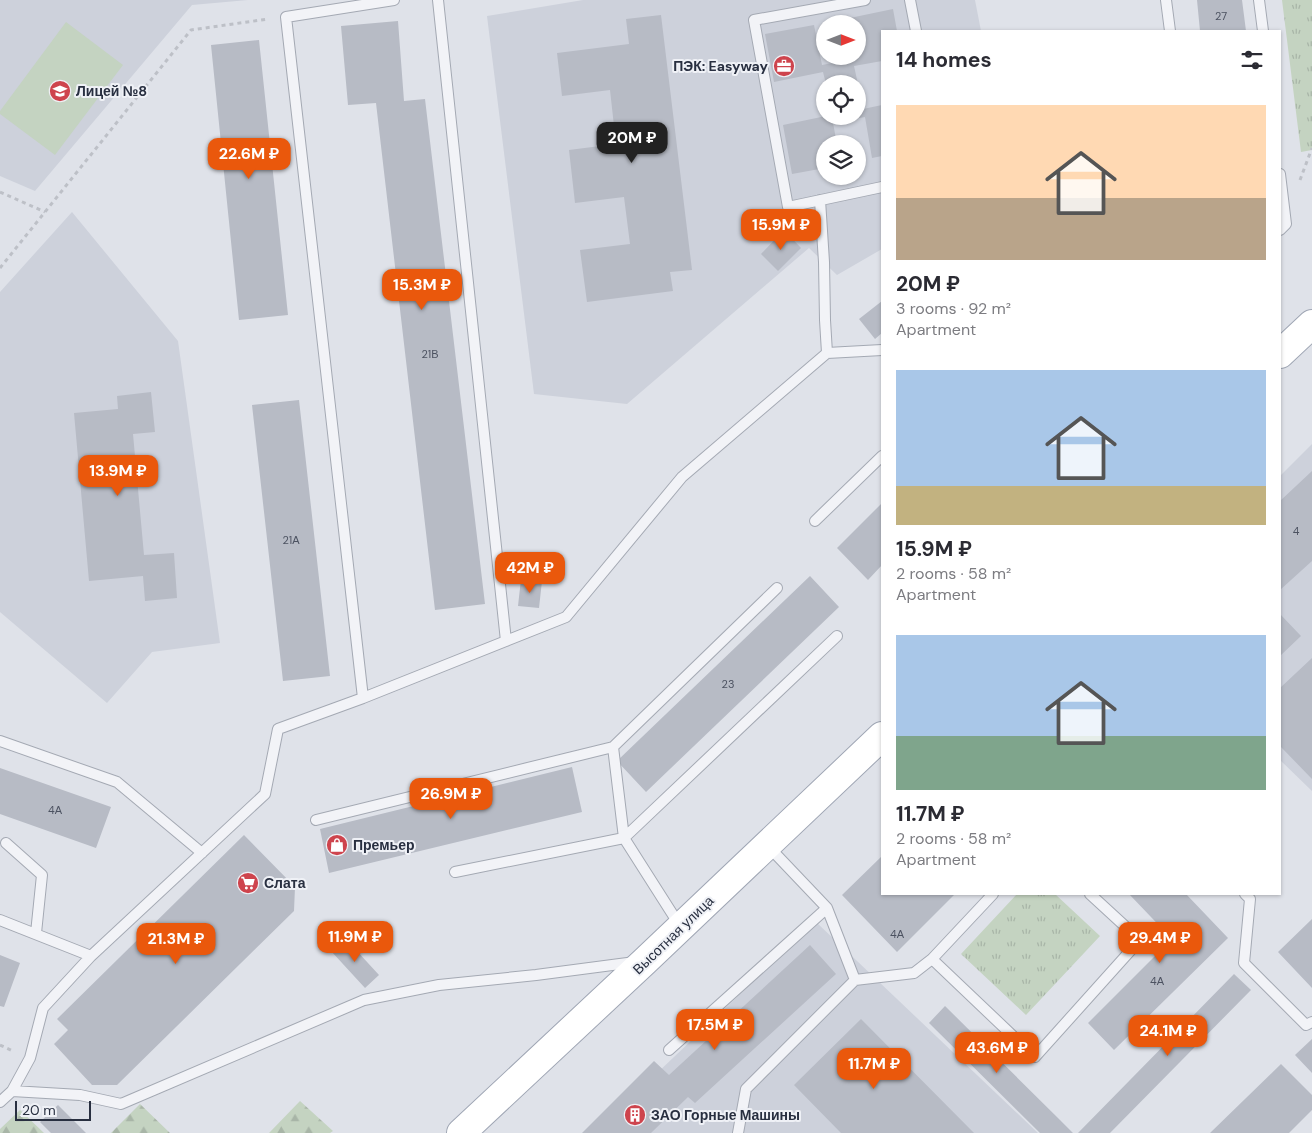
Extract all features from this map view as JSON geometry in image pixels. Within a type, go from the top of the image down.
[{"type":"main road","points":[[1281,353],[1312,324]]},
{"type":"main road","name":"Высотная улица","points":[[461,1133],[768,846],[881,737]]},
{"type":"lane","points":[[362,698],[286,17],[394,0]]},
{"type":"lane","points":[[438,0],[506,641]]},
{"type":"lane","points":[[865,0],[754,20],[788,207],[881,187]]},
{"type":"lane","points":[[910,0],[916,30]]},
{"type":"lane","points":[[1166,0],[1170,30]]},
{"type":"lane","points":[[1259,0],[1262,30]]},
{"type":"lane","points":[[1281,182],[1286,224],[1281,229]]},
{"type":"lane","points":[[820,200],[827,353]]},
{"type":"lane","points":[[0,1102],[12,1090],[30,1058],[43,1008],[91,956],[265,794],[278,729],[362,698],[566,617],[682,477],[827,353],[881,350]]},
{"type":"lane","points":[[815,521],[881,457]]},
{"type":"lane","points":[[316,820],[612,747],[777,588]]},
{"type":"lane","points":[[455,872],[624,838],[837,636]]},
{"type":"lane","points":[[0,741],[117,782],[202,853]]},
{"type":"lane","points":[[612,747],[624,838],[680,927]]},
{"type":"lane","points":[[6,843],[42,875],[36,933]]},
{"type":"lane","points":[[768,846],[827,908],[855,980]]},
{"type":"lane","points":[[738,1133],[746,1089],[855,980],[914,973],[932,959],[992,895]]},
{"type":"lane","points":[[932,959],[1035,1057],[1140,940],[1091,895]]},
{"type":"lane","points":[[1246,895],[1250,899],[1244,964],[1306,1025],[1312,1022]]},
{"type":"lane","points":[[669,1050],[827,908]]},
{"type":"lane","points":[[0,920],[91,956]]},
{"type":"lane","points":[[12,1090],[80,1095],[121,1104],[364,1000],[440,984],[536,975],[646,961]]},
{"type":"path","points":[[0,268],[191,30],[286,17]]},
{"type":"path","points":[[1303,173],[1312,148]]},
{"type":"path","points":[[0,192],[45,212]]},
{"type":"shaded area","name":"Лицей №8","points":[[0,0],[248,0],[192,5],[35,191],[0,176]]},
{"type":"shaded area","points":[[583,0],[975,0],[981,30],[881,30],[881,250],[837,275],[809,248],[627,404],[534,394],[487,16]]},
{"type":"shaded area","points":[[72,212],[178,341],[220,643],[152,652],[107,703],[0,612],[0,292]]},
{"type":"shaded area","points":[[1312,444],[1312,791],[1281,761],[1281,475]]},
{"type":"shaded area","points":[[816,922],[1038,1133],[594,1133]]},
{"type":"green space","points":[[1282,0],[1312,0],[1312,150],[1301,152]]},
{"type":"green space","points":[[66,22],[123,65],[55,155],[0,114],[0,111]]},
{"type":"green space","points":[[1016,895],[1056,895],[1100,936],[1026,1015],[961,954]]},
{"type":"green space","points":[[300,1101],[333,1131],[330,1133],[269,1133]]},
{"type":"green space","points":[[140,1104],[170,1133],[111,1133]]},
{"type":"green space","points":[[20,1110],[44,1133],[0,1133],[0,1129]]},
{"type":"building","points":[[1197,0],[1242,0],[1246,30],[1200,30]]},
{"type":"building","points":[[893,9],[897,30],[881,30],[881,61],[866,64],[866,15],[864,15]]},
{"type":"building","points":[[661,15],[692,270],[670,272],[673,291],[587,302],[580,250],[630,244],[624,197],[575,203],[569,150],[616,144],[610,90],[562,96],[557,53],[629,44],[626,19]]},
{"type":"building","points":[[398,21],[404,101],[425,99],[485,604],[435,610],[376,103],[348,105],[341,26]]},
{"type":"building","points":[[814,25],[816,65],[860,65],[854,66],[856,75],[824,75],[823,72],[774,82],[765,34]]},
{"type":"building","points":[[259,40],[288,315],[239,320],[211,45]]},
{"type":"building","points":[[881,105],[881,156],[872,158],[866,123],[866,108]]},
{"type":"building","points":[[816,118],[816,125],[833,125],[835,135],[816,135],[816,170],[792,174],[783,125]]},
{"type":"building","points":[[784,230],[801,248],[778,271],[761,254]]},
{"type":"building","points":[[881,302],[881,334],[875,339],[859,319]]},
{"type":"building","points":[[151,392],[155,432],[133,434],[144,555],[174,553],[177,598],[145,601],[143,576],[89,581],[74,413],[118,409],[117,396]]},
{"type":"building","points":[[299,400],[330,676],[283,681],[252,405]]},
{"type":"building","points":[[1312,471],[1312,561],[1281,589],[1281,500]]},
{"type":"building","points":[[881,504],[881,566],[868,580],[837,548]]},
{"type":"building","points":[[810,576],[839,607],[646,792],[617,761]]},
{"type":"building","points":[[521,579],[542,581],[539,608],[518,606]]},
{"type":"building","points":[[1281,615],[1301,636],[1281,655]]},
{"type":"building","points":[[1312,658],[1312,779],[1281,747],[1281,687]]},
{"type":"building","points":[[572,767],[582,812],[329,873],[320,829]]},
{"type":"building","points":[[0,768],[111,807],[96,848],[0,814]]},
{"type":"building","points":[[244,835],[295,887],[294,911],[117,1085],[92,1085],[54,1044],[68,1030],[57,1019]]},
{"type":"building","points":[[881,857],[881,895],[954,895],[897,952],[842,895]]},
{"type":"building","points":[[1130,895],[1187,895],[1228,938],[1114,1050],[1088,1023],[1172,939]]},
{"type":"building","points":[[1312,919],[1312,988],[1278,952]]},
{"type":"building","points":[[345,938],[379,975],[365,988],[331,951]]},
{"type":"building","points":[[810,945],[836,974],[695,1103],[688,1097],[651,1133],[582,1133],[654,1061],[669,1075]]},
{"type":"building","points":[[0,955],[20,963],[4,1007],[0,1006]]},
{"type":"building","points":[[1234,974],[1251,990],[1110,1133],[1078,1133]]},
{"type":"building","points":[[945,1006],[1073,1133],[1040,1133],[929,1023]]},
{"type":"building","points":[[861,1019],[974,1133],[841,1133],[794,1085]]},
{"type":"building","points":[[1312,1039],[1312,1073],[1295,1055]]},
{"type":"building","points":[[1281,1064],[1312,1095],[1312,1110],[1289,1133],[1210,1133]]},
{"type":"building","points":[[58,1105],[86,1133],[51,1133],[40,1122]]},
{"type":"place","name":"ПЭК: Easyway","points":[[784,66]]},
{"type":"place","name":"Лицей №8","points":[[60,91]]},
{"type":"place","name":"Премьер","points":[[337,845]]},
{"type":"place","name":"Слата","points":[[248,883]]},
{"type":"place","name":"ЗАО Горные Машины","points":[[635,1115]]}]
